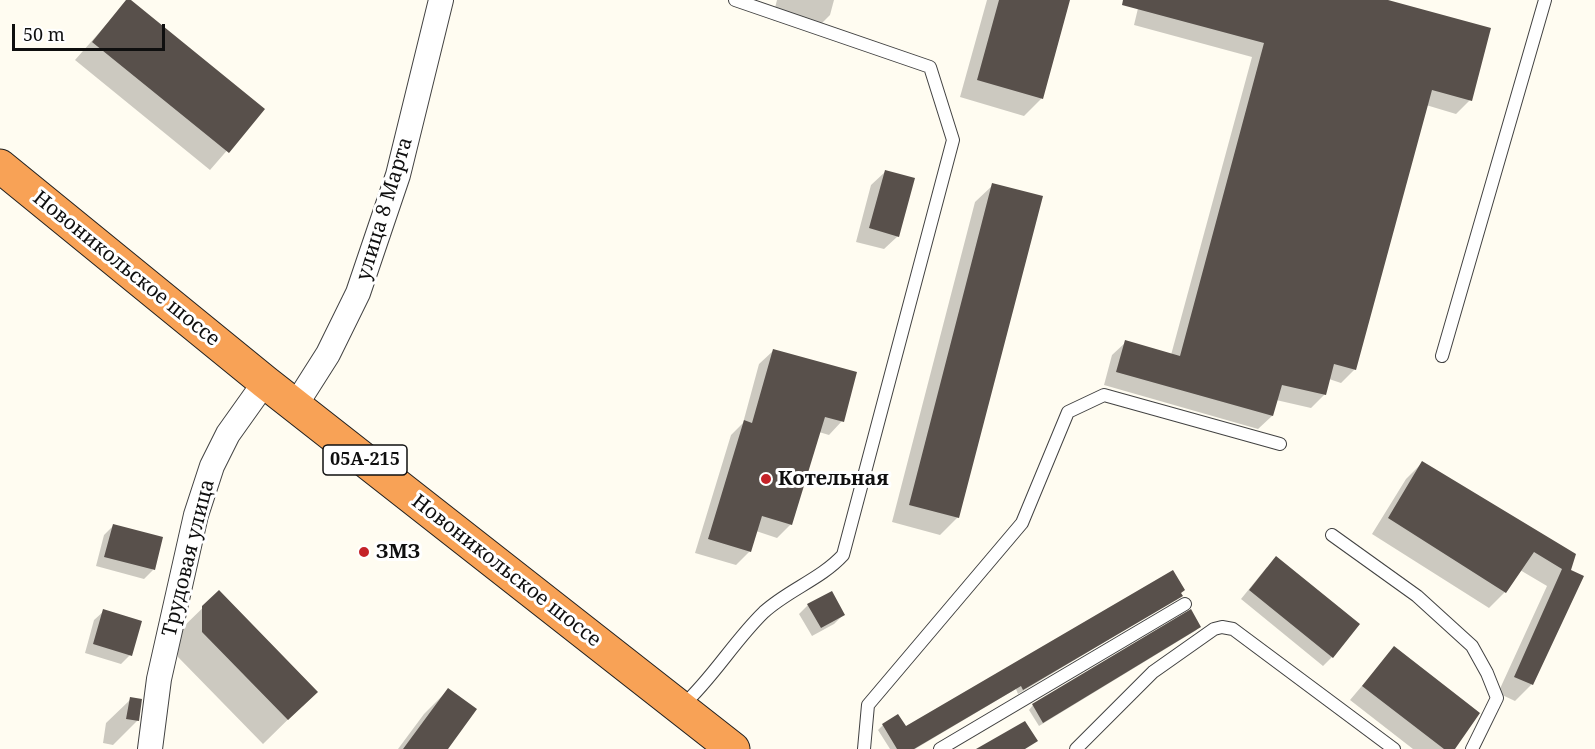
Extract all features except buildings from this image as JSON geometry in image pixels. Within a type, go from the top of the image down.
[{"type":"highway","name":"Новоникольское шоссе","points":[[0,166],[295,406],[733,749]]},
{"type":"street","name":"улица 8 Марта","points":[[295,406],[328,354],[358,293],[398,176],[441,0]]},
{"type":"street","name":"Трудовая улица","points":[[150,749],[159,679],[196,515],[212,466],[228,434],[265,382]]},
{"type":"lane","points":[[681,707],[704,686],[745,632],[766,610],[833,566],[843,555],[952,140],[930,67],[735,0]]},
{"type":"lane","points":[[1442,356],[1545,0]]},
{"type":"lane","points":[[864,749],[868,705],[1022,523],[1068,412],[1104,395],[1280,444]]},
{"type":"lane","points":[[1332,535],[1417,596],[1472,646],[1487,673],[1497,698],[1472,749]]},
{"type":"lane","points":[[939,749],[1185,604]]},
{"type":"lane","points":[[1076,749],[1154,672],[1214,629],[1222,627],[1233,629],[1394,749]]},
{"type":"place","name":"Котельная","points":[[766,479]]},
{"type":"place","name":"ЗМЗ","points":[[364,552]]}]
